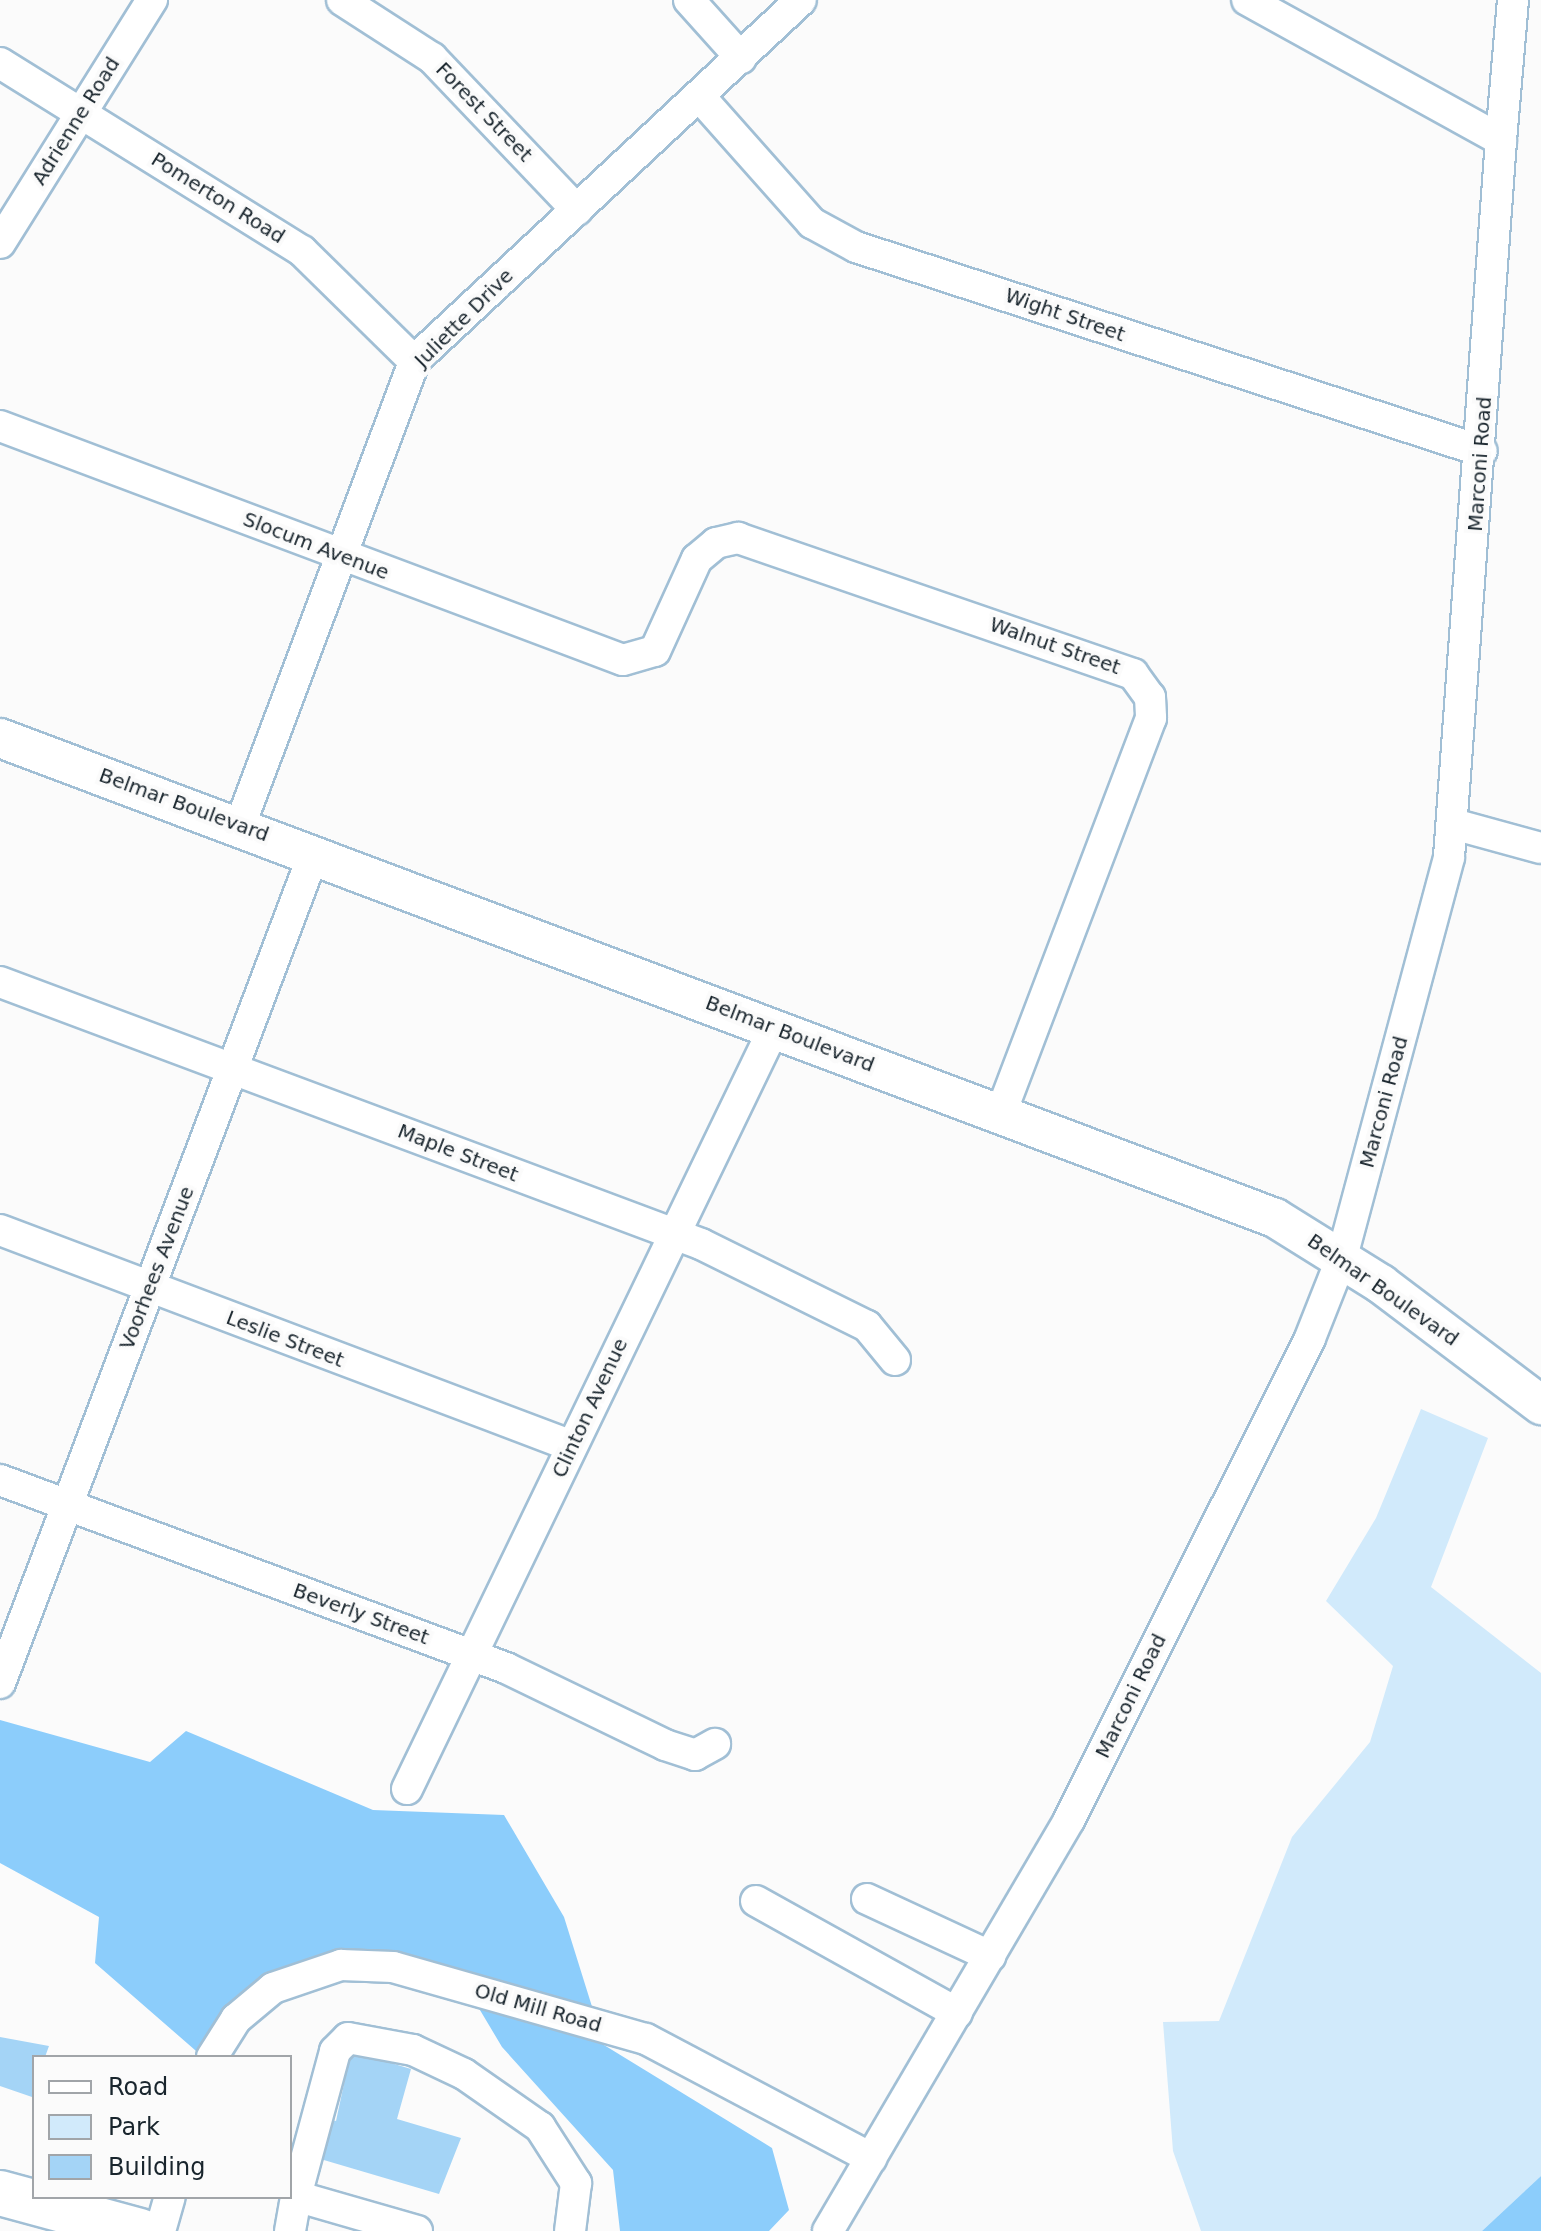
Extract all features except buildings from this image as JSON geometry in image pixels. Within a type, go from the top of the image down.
[{"type":"highway","points":[[0,2193],[140,2231]]},
{"type":"main road","name":"Belmar Boulevard","points":[[0,738],[240,825],[1275,1218],[1342,1257],[1541,1405]]},
{"type":"street","name":"Adrienne Road","points":[[0,243],[152,0]]},
{"type":"street","name":"Forest Street","points":[[342,0],[432,58],[577,210]]},
{"type":"street","points":[[689,0],[741,58]]},
{"type":"street","name":"Juliette Drive","points":[[240,825],[414,361],[801,0]]},
{"type":"street","points":[[1247,0],[1501,140]]},
{"type":"street","name":"Marconi Road","points":[[828,2231],[990,1956],[1094,1771],[1310,1338],[1342,1257],[1453,824],[1513,0]]},
{"type":"street","name":"Pomerton Road","points":[[0,63],[302,251],[414,361]]},
{"type":"street","name":"Wight Street","points":[[700,97],[812,223],[856,247],[1482,451]]},
{"type":"street","name":"Slocum Avenue","points":[[0,426],[341,556],[633,660]]},
{"type":"street","name":"Walnut Street","points":[[633,660],[662,642],[697,559],[716,543],[738,538],[1121,668],[1143,684],[1151,718],[1001,1113]]},
{"type":"street","points":[[1453,824],[1541,848]]},
{"type":"street","name":"Voorhees Avenue","points":[[0,1683],[314,853]]},
{"type":"street","name":"Maple Street","points":[[0,982],[676,1234],[867,1326],[895,1360]]},
{"type":"street","name":"Clinton Avenue","points":[[407,1789],[774,1028]]},
{"type":"street","name":"Leslie Street","points":[[0,1230],[572,1446]]},
{"type":"street","name":"Beverly Street","points":[[0,1480],[472,1655],[665,1745],[695,1755],[715,1744]]},
{"type":"street","points":[[867,1899],[990,1956]]},
{"type":"street","points":[[756,1901],[957,2013]]},
{"type":"street","name":"Old Mill Road","points":[[213,2055],[236,2019],[273,1988],[341,1965],[393,1967],[646,2039],[871,2158]]},
{"type":"street","points":[[290,2231],[296,2196],[335,2051],[348,2038],[413,2050],[464,2074],[540,2127],[576,2183],[570,2231]]},
{"type":"street","points":[[296,2196],[414,2231]]},
{"type":"street","points":[[160,2231],[169,2199]]},
{"type":"green space","points":[[1421,1409],[1488,1438],[1431,1587],[1541,1673],[1541,2176],[1482,2231],[1201,2231],[1173,2151],[1163,2022],[1219,2021],[1292,1837],[1370,1742],[1393,1666],[1326,1601],[1376,1518]]},
{"type":"shaded area","points":[[0,1720],[150,1762],[186,1731],[373,1810],[504,1815],[564,1917],[604,2045],[772,2148],[789,2210],[769,2231],[620,2231],[613,2170],[502,2047],[474,2000],[314,1967],[205,2055],[201,2055],[95,1963],[99,1917],[0,1863]]},
{"type":"shaded area","points":[[1541,2176],[1541,2231],[1482,2231]]}]
